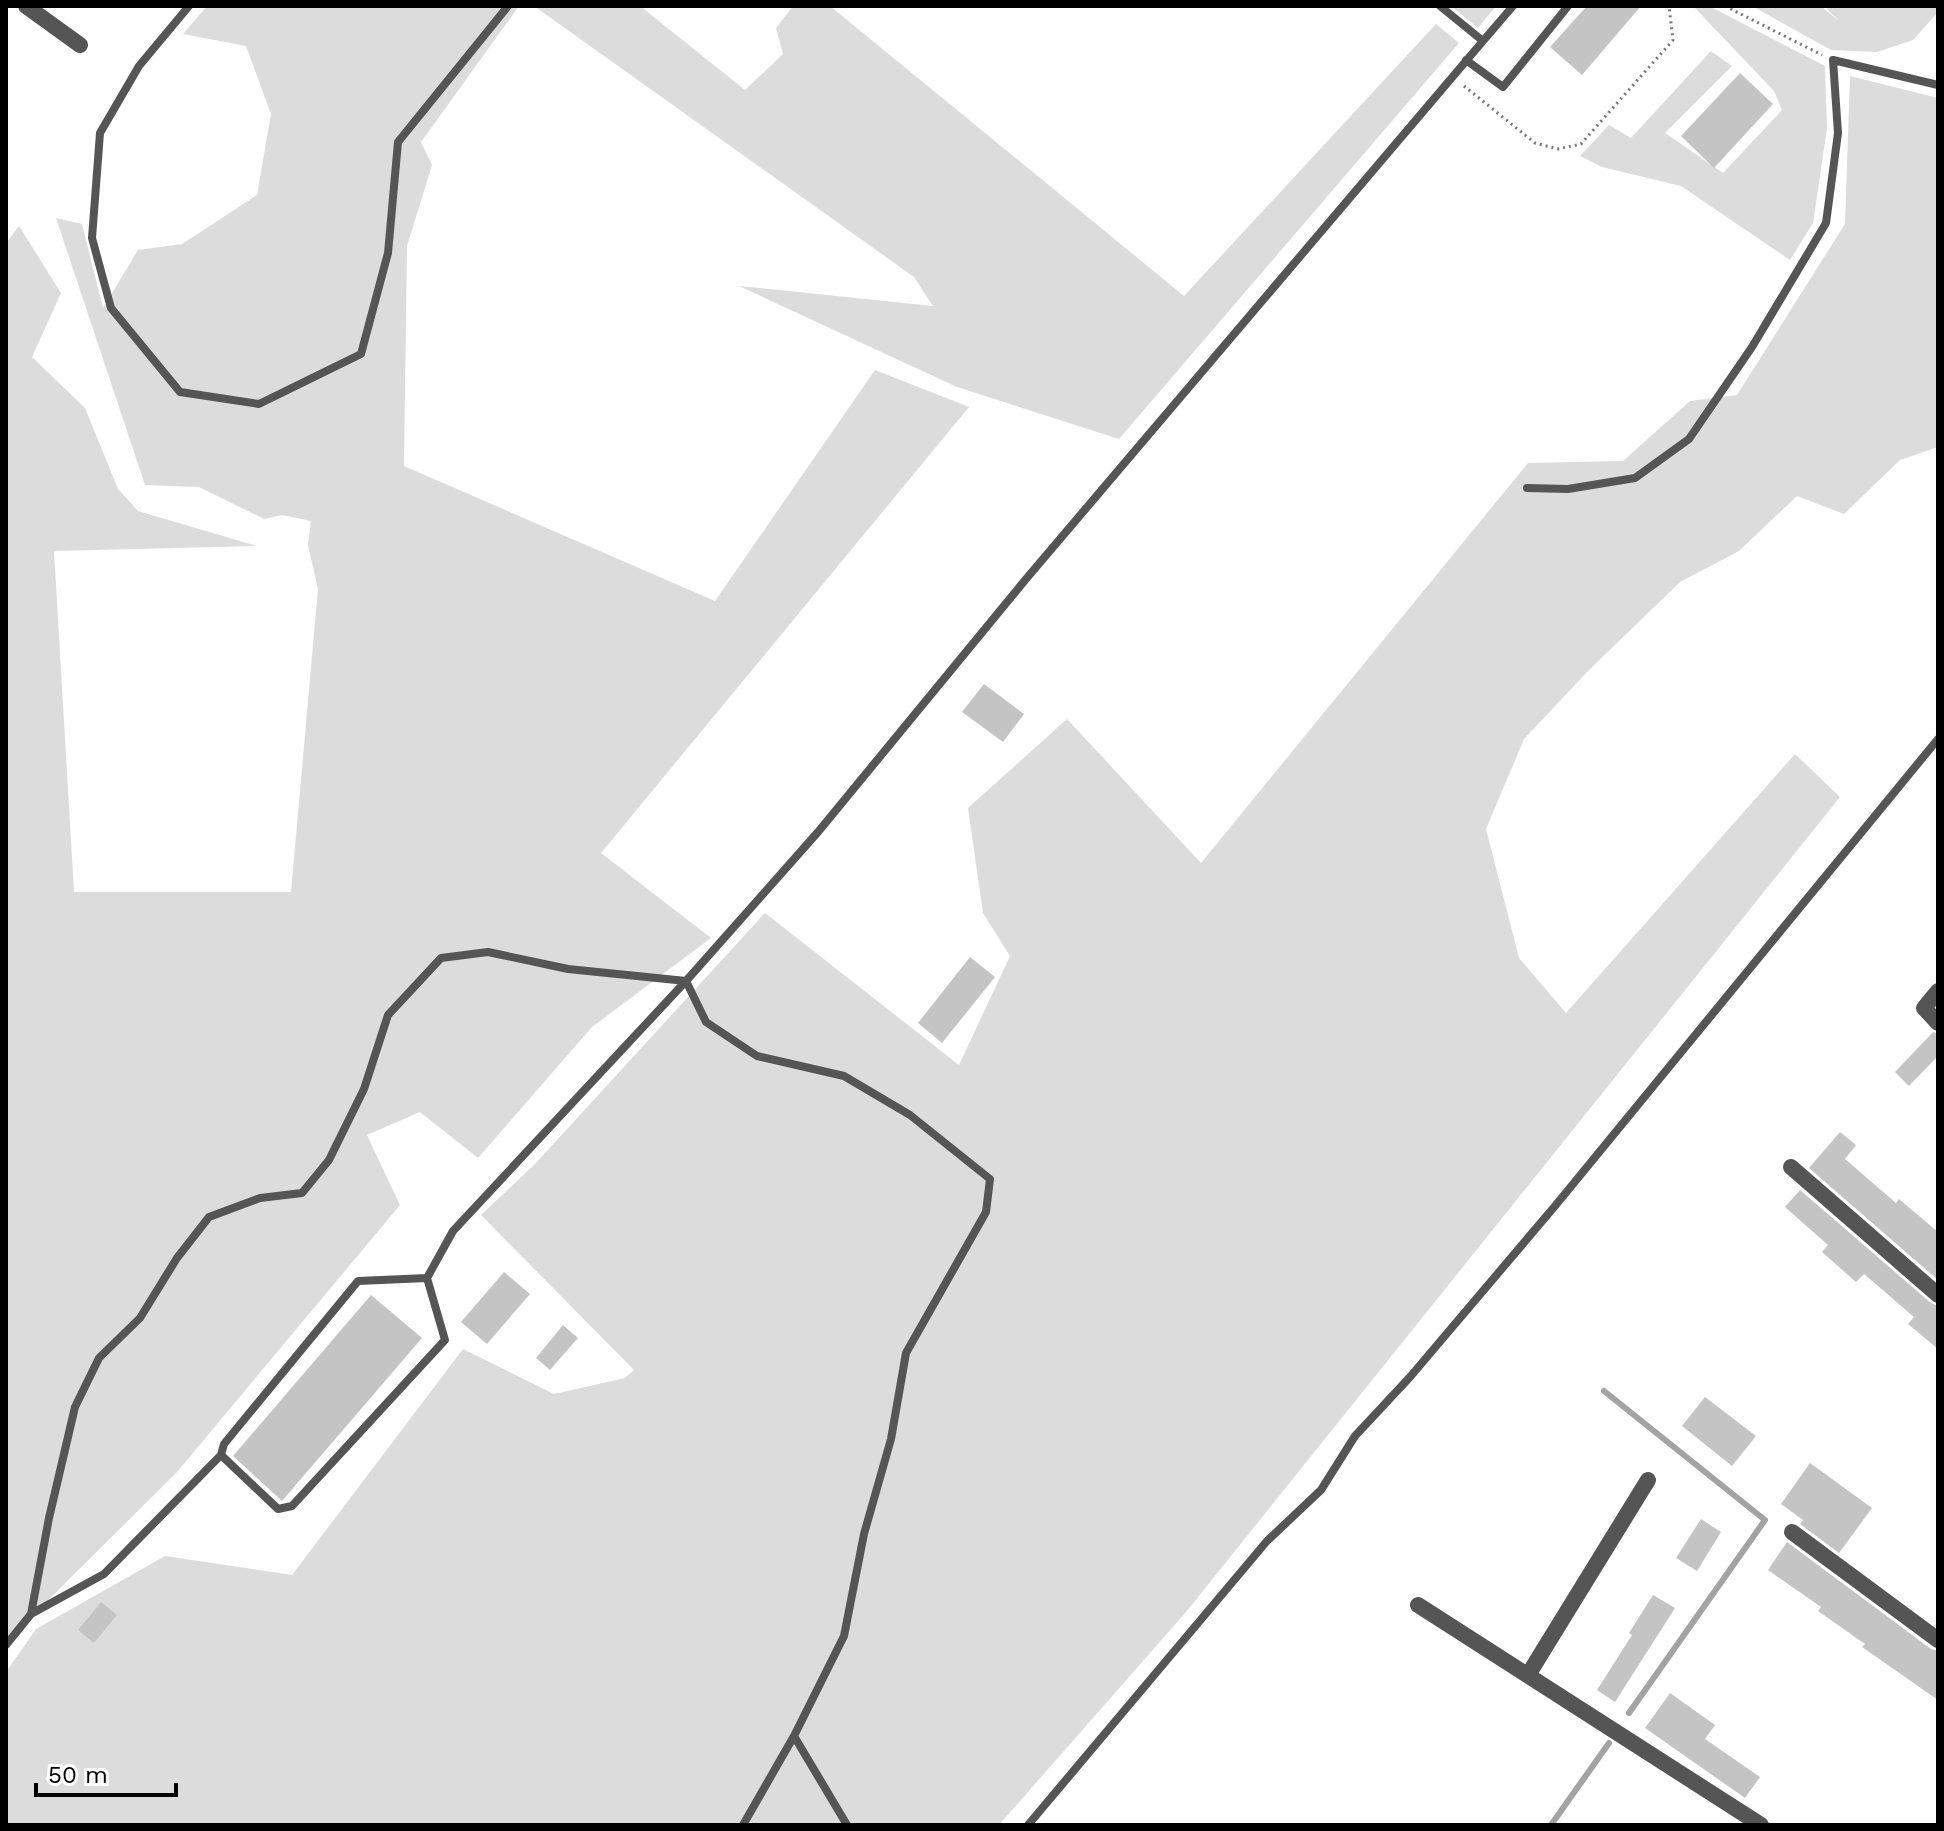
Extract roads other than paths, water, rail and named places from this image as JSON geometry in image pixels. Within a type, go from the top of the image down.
[{"type":"street","points":[[26,6],[80,45]]},
{"type":"street","points":[[1938,991],[1924,1008],[1938,1023]]},
{"type":"street","points":[[1791,1167],[1938,1295]]},
{"type":"street","points":[[1528,1675],[1648,1480]]},
{"type":"street","points":[[1792,1532],[1938,1640]]},
{"type":"street","points":[[1418,1605],[1761,1825]]},
{"type":"lane","points":[[189,6],[139,66],[100,133],[92,238],[111,308],[180,392],[259,404],[361,354],[388,253],[398,142],[508,6]]},
{"type":"lane","points":[[1440,6],[1483,41]]},
{"type":"lane","points":[[221,1455],[278,1509],[292,1506],[445,1340],[427,1278],[453,1231],[686,981],[818,832],[1026,579],[1513,6]]},
{"type":"lane","points":[[1466,60],[1503,87],[1568,6]]},
{"type":"lane","points":[[1527,488],[1568,489],[1635,478],[1689,439],[1752,347],[1826,223],[1838,133],[1833,60],[1938,85]]},
{"type":"lane","points":[[1028,1825],[1267,1541],[1321,1490],[1355,1436],[1410,1377],[1555,1206],[1938,739]]},
{"type":"lane","points":[[31,1614],[75,1407],[99,1358],[140,1318],[177,1258],[209,1217],[260,1198],[302,1193],[329,1160],[364,1089],[388,1015],[441,958],[488,952],[568,969],[686,981]]},
{"type":"lane","points":[[686,981],[706,1022],[757,1056],[844,1076],[910,1115],[990,1179],[986,1212],[906,1353],[891,1439],[864,1534],[844,1636],[794,1736],[743,1825]]},
{"type":"lane","points":[[6,1645],[31,1614],[104,1574],[221,1455],[224,1444],[358,1281],[427,1278]]},
{"type":"lane","points":[[794,1736],[847,1825]]},
{"type":"waterway","points":[[1604,1391],[1765,1520],[1629,1713]]},
{"type":"waterway","points":[[1551,1825],[1609,1743]]}]
